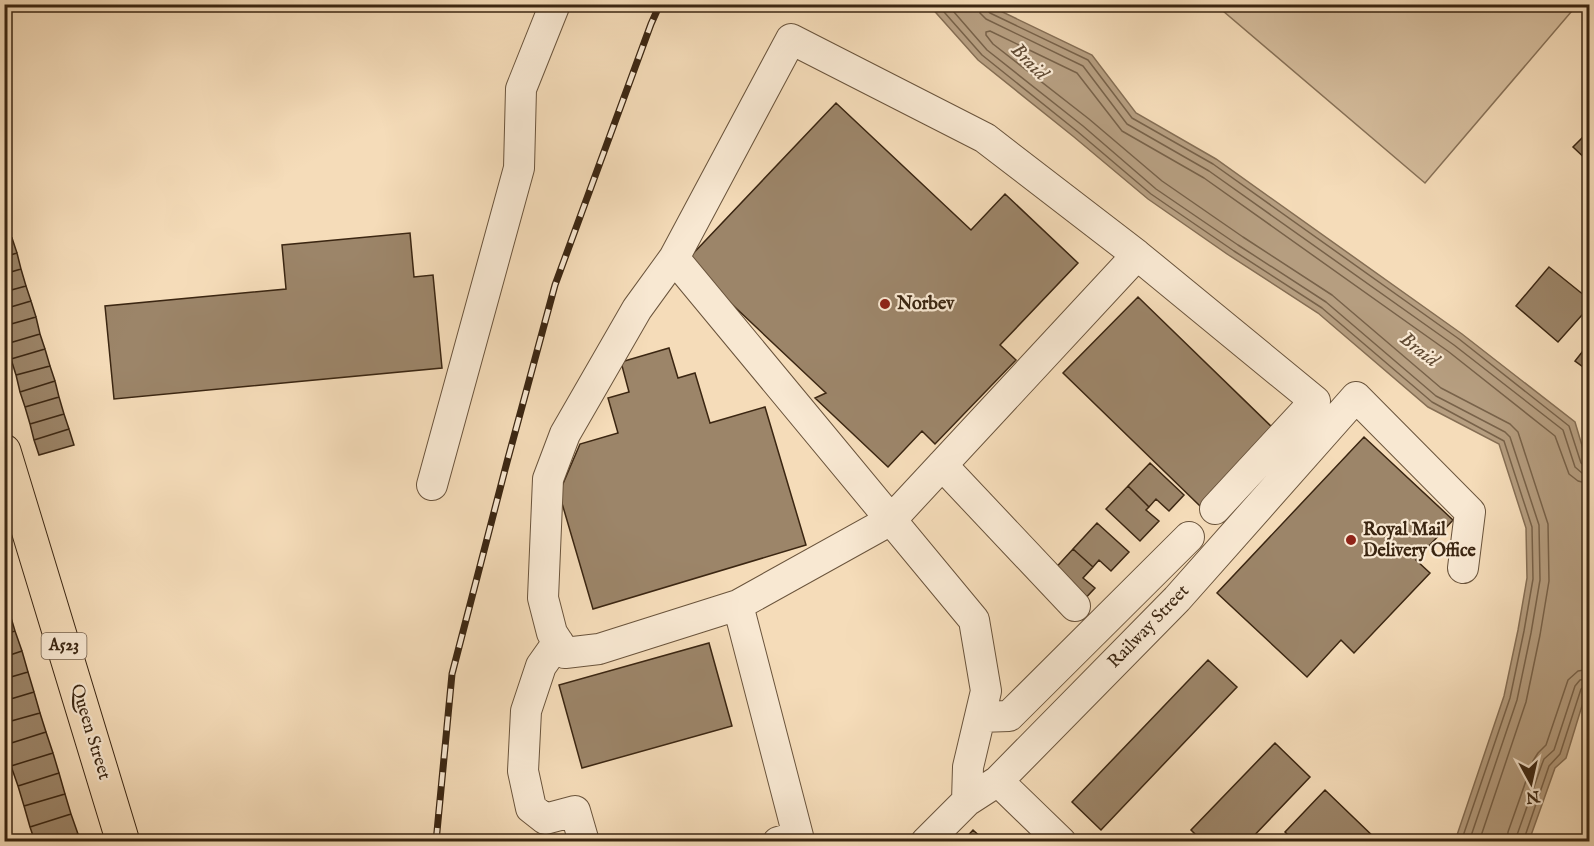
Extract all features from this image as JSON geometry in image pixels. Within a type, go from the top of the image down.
[{"type":"main road","name":"Queen Street","points":[[4,451],[123,842]]},
{"type":"street","points":[[432,485],[519,168],[521,89],[555,4]]},
{"type":"street","points":[[1137,255],[891,520],[738,605],[599,649],[566,653],[552,633],[543,598],[548,478],[565,434],[637,309],[674,258],[791,39],[985,138],[1137,255],[1315,401],[1215,509]]},
{"type":"street","points":[[674,258],[974,620],[986,691],[968,767],[967,801]]},
{"type":"street","name":"Railway Street","points":[[926,842],[967,801],[998,782],[1177,599],[1356,397],[1470,512],[1463,568]]},
{"type":"street","points":[[942,465],[1075,606]]},
{"type":"street","points":[[980,717],[1009,716],[1189,537]]},
{"type":"street","points":[[738,605],[798,836],[778,842]]},
{"type":"street","points":[[558,642],[541,666],[526,711],[523,771],[531,808],[546,819],[575,811],[584,842]]},
{"type":"street","points":[[998,782],[1061,842]]},
{"type":"shaded area","points":[[1216,5],[1577,5],[1425,183]]},
{"type":"water","name":"Braid","points":[[929,5],[988,5],[1092,55],[1136,113],[1216,159],[1462,334],[1575,422],[1589,469],[1589,683],[1566,758],[1555,768],[1529,841],[1455,841],[1504,696],[1527,578],[1526,528],[1499,444],[1428,407],[1318,313],[1148,199],[978,60]]},
{"type":"building","name":"Norbev","points":[[836,103],[971,230],[1005,194],[1078,263],[1000,345],[1016,360],[935,444],[922,431],[888,467],[815,398],[826,393],[686,261]]},
{"type":"building","points":[[1590,130],[1590,163],[1573,147]]},
{"type":"building","points":[[410,233],[414,277],[433,275],[442,368],[114,399],[105,306],[286,289],[282,245]]},
{"type":"building","points":[[12,238],[17,253],[4,257],[4,240]]},
{"type":"building","points":[[17,253],[21,269],[4,274],[4,257]]},
{"type":"building","points":[[1549,267],[1590,300],[1590,306],[1558,342],[1516,306]]},
{"type":"building","points":[[21,269],[26,286],[4,292],[4,274]]},
{"type":"building","points":[[26,286],[31,301],[4,309],[4,292]]},
{"type":"building","points":[[1138,297],[1275,430],[1200,506],[1063,373]]},
{"type":"building","points":[[31,301],[36,317],[4,326],[4,309]]},
{"type":"building","points":[[36,317],[40,334],[6,344],[4,326]]},
{"type":"building","points":[[40,334],[45,349],[11,359],[6,344]]},
{"type":"building","points":[[1590,342],[1590,372],[1575,361]]},
{"type":"building","points":[[669,348],[678,378],[695,373],[710,423],[765,407],[806,545],[593,609],[559,493],[580,444],[618,433],[608,398],[629,392],[621,362]]},
{"type":"building","points":[[45,349],[50,366],[16,375],[11,359]]},
{"type":"building","points":[[50,366],[55,381],[20,392],[16,375]]},
{"type":"building","points":[[55,381],[59,397],[25,407],[20,392]]},
{"type":"building","points":[[59,397],[64,414],[30,424],[25,407]]},
{"type":"building","points":[[64,414],[69,429],[34,440],[30,424]]},
{"type":"building","points":[[69,429],[74,445],[39,455],[34,440]]},
{"type":"building","name":"Royal Mail Delivery Office","points":[[1364,437],[1453,520],[1416,560],[1430,573],[1354,653],[1341,640],[1307,677],[1217,593]]},
{"type":"building","points":[[1150,463],[1184,495],[1169,511],[1156,499],[1149,507],[1128,486]]},
{"type":"building","points":[[1128,486],[1149,507],[1146,510],[1159,521],[1140,541],[1106,509]]},
{"type":"building","points":[[1097,523],[1129,552],[1111,571],[1099,560],[1093,567],[1073,549]]},
{"type":"building","points":[[1073,549],[1093,567],[1083,578],[1095,588],[1081,603],[1050,574]]},
{"type":"building","points":[[4,596],[9,611],[4,612]]},
{"type":"building","points":[[9,611],[15,631],[4,634],[4,612]]},
{"type":"building","points":[[15,631],[22,651],[4,657],[4,634]]},
{"type":"building","points":[[709,643],[732,726],[582,768],[559,685]]},
{"type":"building","points":[[22,651],[28,672],[4,679],[4,657]]},
{"type":"building","points":[[1208,660],[1237,687],[1101,830],[1072,802]]},
{"type":"building","points":[[28,672],[34,692],[4,701],[4,679]]},
{"type":"building","points":[[34,692],[40,713],[4,723],[4,701]]},
{"type":"building","points":[[40,713],[46,732],[5,745],[4,723]]},
{"type":"building","points":[[46,732],[53,753],[11,766],[5,745]]},
{"type":"building","points":[[1275,743],[1310,777],[1248,842],[1203,842],[1191,830]]},
{"type":"building","points":[[53,753],[59,773],[18,786],[11,766]]},
{"type":"building","points":[[59,773],[65,794],[24,806],[18,786]]},
{"type":"building","points":[[1325,790],[1379,842],[1295,842],[1285,832]]},
{"type":"building","points":[[65,794],[71,814],[30,827],[24,806]]},
{"type":"building","points":[[71,814],[78,834],[54,842],[35,842],[30,827]]},
{"type":"building","points":[[973,830],[986,842],[962,842]]},
{"type":"building","points":[[78,834],[80,842],[54,842]]},
{"type":"railway","points":[[436,842],[452,674],[507,462],[555,285],[660,4]]},
{"type":"place","name":"Norbev","points":[[885,304]]},
{"type":"place","name":"Royal Mail Delivery Office","points":[[1351,540]]}]
